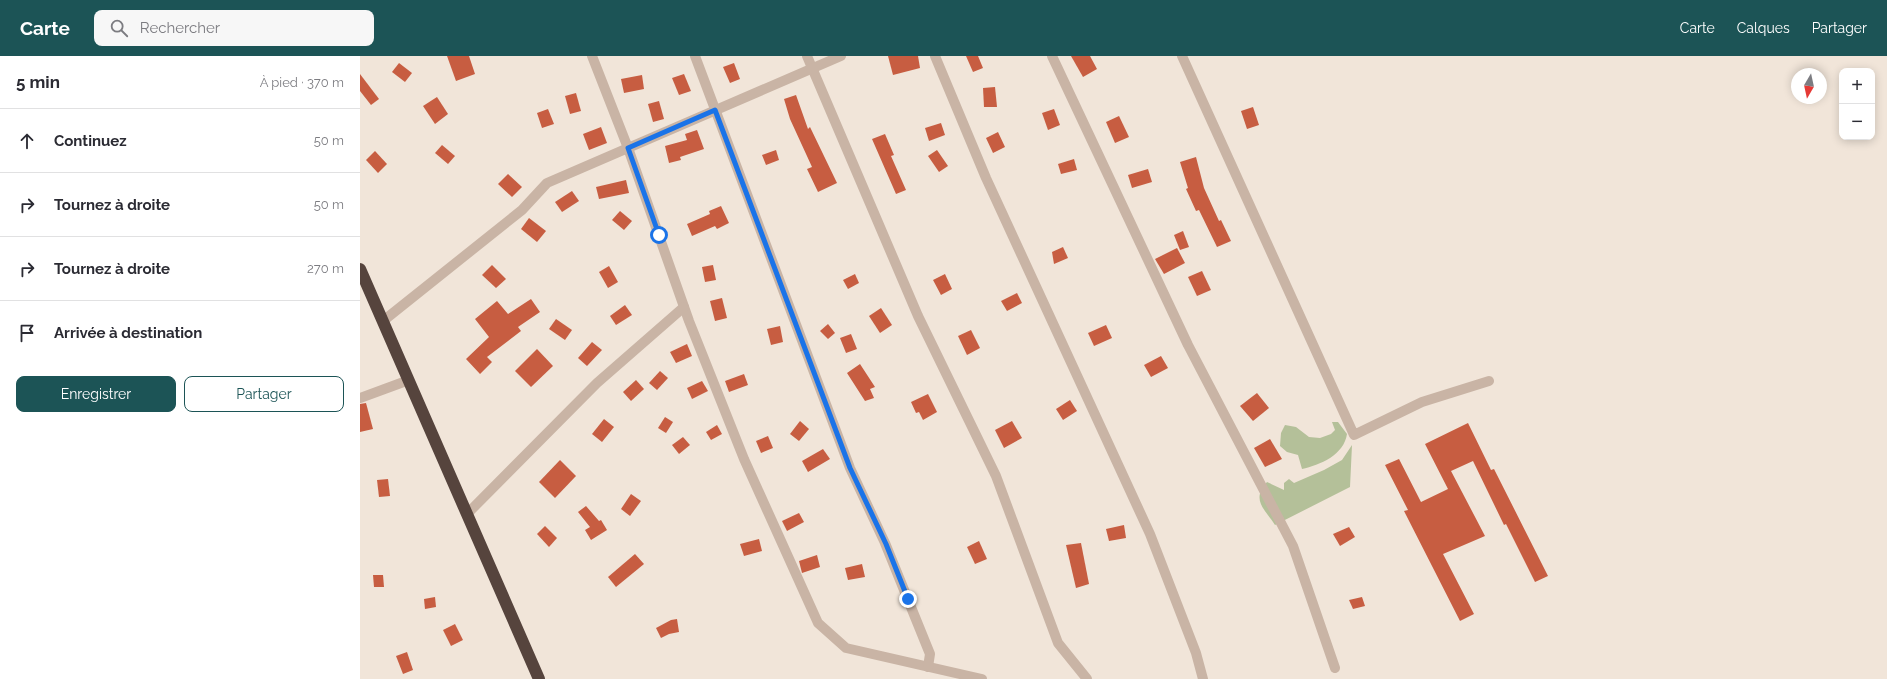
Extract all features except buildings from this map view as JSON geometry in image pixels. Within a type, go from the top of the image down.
[{"type":"highway","points":[[360,269],[539,679]]},
{"type":"street","points":[[592,56],[628,148],[684,307],[744,460],[818,623],[846,648],[982,679]]},
{"type":"street","points":[[695,56],[850,468],[886,544],[930,654],[928,666]]},
{"type":"street","points":[[807,56],[811,69],[918,316],[996,476],[1058,643],[1086,679]]},
{"type":"street","points":[[383,321],[522,210],[547,183],[841,56]]},
{"type":"street","points":[[935,56],[990,185],[1150,534],[1196,653],[1203,679]]},
{"type":"street","points":[[1052,56],[1188,345],[1293,546],[1334,668]]},
{"type":"street","points":[[1182,56],[1354,435],[1422,402],[1489,381]]},
{"type":"street","points":[[467,514],[597,384],[684,307]]},
{"type":"street","points":[[360,398],[409,380]]},
{"type":"green space","points":[[1332,422],[1338,422],[1347,434],[1341,448],[1323,462],[1302,469],[1298,455],[1287,452],[1280,446],[1281,433],[1285,425],[1296,427],[1309,437],[1320,438],[1331,434],[1335,430]]},
{"type":"green space","points":[[1352,445],[1350,487],[1275,525],[1263,509],[1260,499],[1262,488],[1267,482],[1284,490],[1284,483],[1289,479],[1294,483],[1324,470],[1342,460]]},
{"type":"route","points":[[659,235],[628,148],[715,110],[850,468],[886,544],[908,599]]}]
